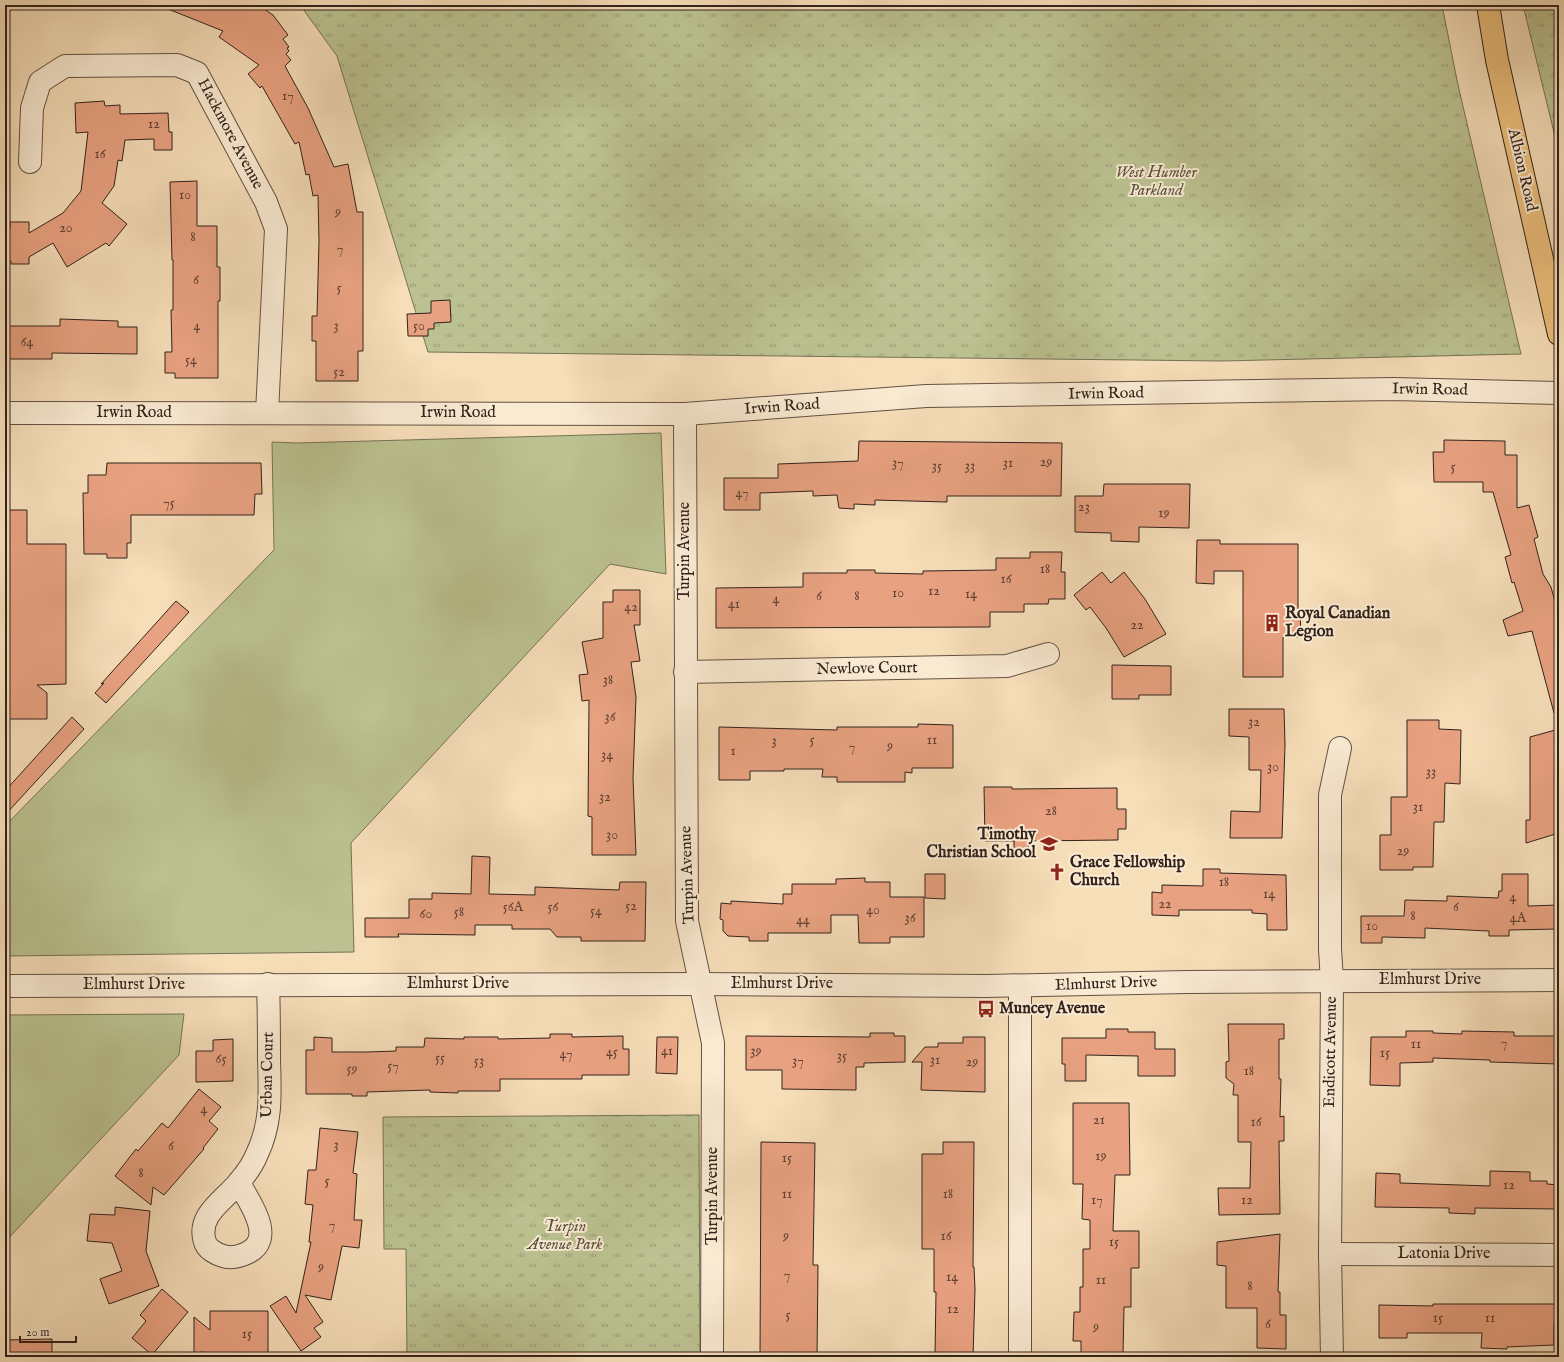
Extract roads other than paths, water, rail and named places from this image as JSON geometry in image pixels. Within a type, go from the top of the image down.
[{"type":"main road","name":"Albion Road","points":[[1488,5],[1498,60],[1559,334]]},
{"type":"street","name":"Hackmore Avenue","points":[[30,162],[32,108],[40,82],[65,66],[177,65],[197,73],[266,202],[276,229],[267,413]]},
{"type":"street","name":"Irwin Road","points":[[5,413],[685,414],[926,396],[1394,389],[1559,392]]},
{"type":"street","name":"Turpin Avenue","points":[[685,414],[687,921],[713,1043],[712,1357]]},
{"type":"street","name":"Newlove Court","points":[[685,672],[1008,666],[1048,654]]},
{"type":"street","name":"Endicott Avenue","points":[[1332,1357],[1330,1254],[1332,981],[1330,949],[1330,795],[1340,748]]},
{"type":"street","name":"Elmhurst Drive","points":[[5,986],[268,984],[701,984],[1020,986],[1332,981],[1559,980]]},
{"type":"street","name":"Urban Court","points":[[239,1183],[256,1156],[268,1123],[270,1109],[268,984]]},
{"type":"street","points":[[1020,986],[1020,1357]]},
{"type":"street","name":"Latonia Drive","points":[[1330,1254],[1559,1255]]},
{"type":"place","name":"Royal Canadian Legion","points":[[1272,623]]},
{"type":"place","name":"Timothy Christian School","points":[[1049,844]]},
{"type":"place","name":"Grace Fellowship Church","points":[[1057,872]]},
{"type":"place","name":"Muncey Avenue","points":[[986,1009]]},
{"type":"park label","name":"West Humber Parkland","points":[[1156,182]]},
{"type":"park label","name":"Turpin Avenue Park","points":[[565,1236]]}]
